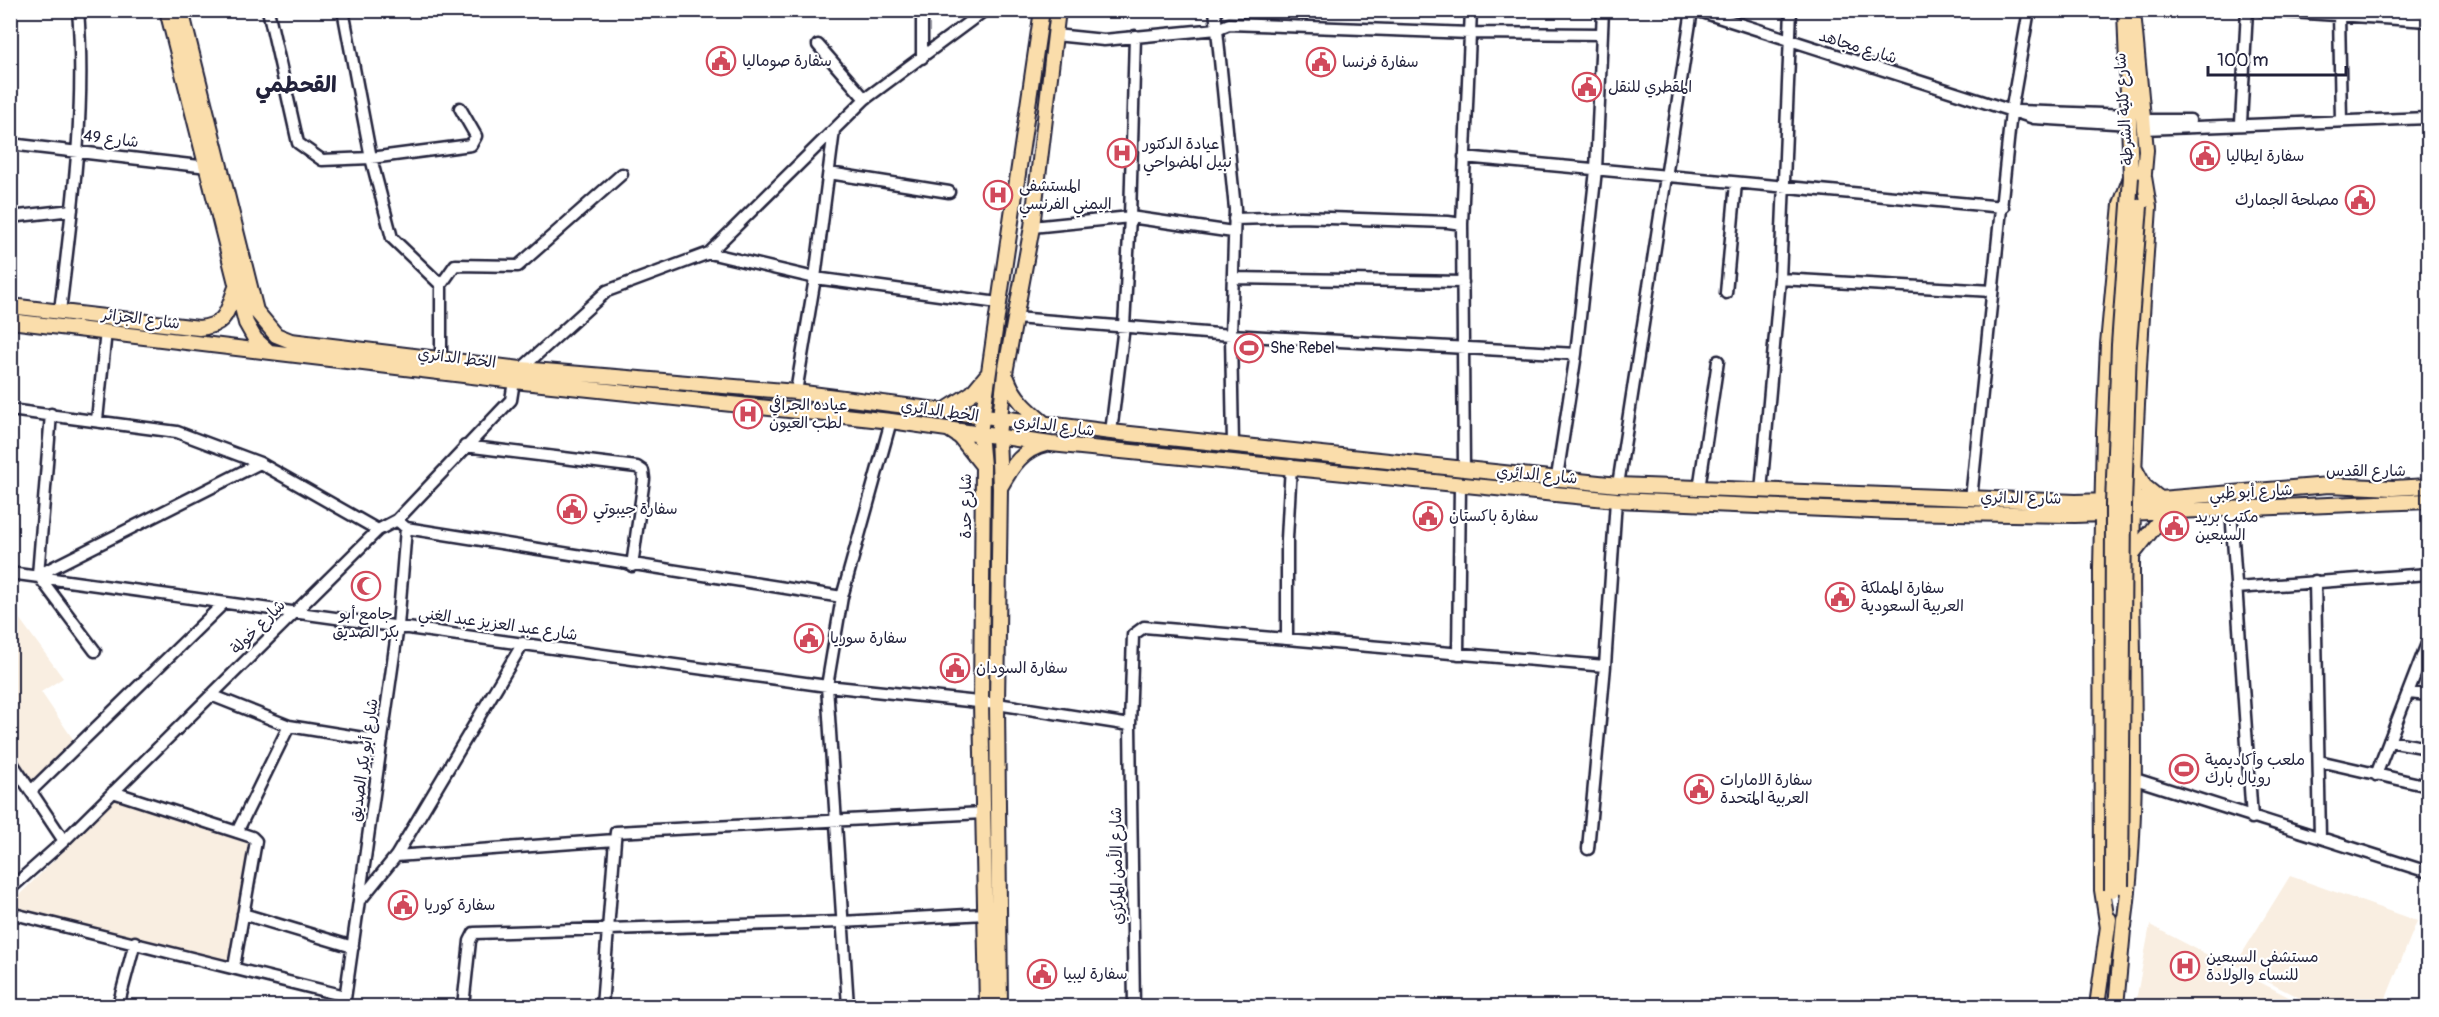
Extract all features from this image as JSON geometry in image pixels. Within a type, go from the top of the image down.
[{"type":"main road","name":"الخط الدائري","points":[[167,10],[196,94],[256,311],[265,326],[276,335],[291,341],[441,365],[998,435]]},
{"type":"main road","name":"الخط الدائري","points":[[181,10],[208,166],[246,323],[255,339],[268,351],[441,365]]},
{"type":"main road","name":"شارع حدة","points":[[987,1006],[981,702],[983,466],[980,433],[1042,10]]},
{"type":"main road","name":"شارع حدة","points":[[1000,1006],[997,704],[1000,488],[998,435],[1005,373],[1032,227],[1058,10]]},
{"type":"main road","name":"شارع كلية الشرطة","points":[[2125,10],[2137,122]]},
{"type":"main road","name":"شارع كلية الشرطة","points":[[2117,888],[2124,494],[2129,346],[2140,206],[2137,177],[2133,10]]},
{"type":"main road","points":[[2108,928],[2102,890],[2101,568],[2104,433],[2108,345],[2121,204],[2137,177]]},
{"type":"main road","points":[[2116,1006],[2130,885],[2135,779],[2134,468],[2149,207],[2137,177]]},
{"type":"main road","points":[[2124,926],[2117,888],[2113,504],[2119,345],[2137,177]]},
{"type":"main road","name":"شارع الجزائر","points":[[10,306],[199,328],[215,326],[224,319],[237,285]]},
{"type":"main road","name":"شارع الجزائر","points":[[10,321],[268,351]]},
{"type":"main road","points":[[944,411],[972,393],[988,373]]},
{"type":"main road","points":[[1005,373],[1011,390],[1021,403],[1045,423]]},
{"type":"main road","name":"الخط الدائري","points":[[518,375],[796,392],[1000,418]]},
{"type":"main road","name":"شارع الدائري","points":[[1000,418],[1111,432],[1618,485],[1971,499],[2075,509]]},
{"type":"main road","points":[[948,429],[960,437],[983,466]]},
{"type":"main road","points":[[2104,433],[2109,443],[2123,447],[2132,441],[2135,433]]},
{"type":"main road","name":"شارع الدائري","points":[[998,435],[1052,444],[1291,465],[1616,500],[1877,512],[2075,509]]},
{"type":"main road","points":[[1000,488],[1015,461],[1037,446],[1052,444]]},
{"type":"main road","points":[[2134,468],[2144,486],[2160,499]]},
{"type":"main road","points":[[2102,533],[2075,509],[2097,492],[2103,478]]},
{"type":"main road","points":[[1616,500],[1618,485]]},
{"type":"main road","name":"شارع القدس","points":[[2160,499],[2337,485],[2355,487],[2428,486]]},
{"type":"main road","points":[[2320,487],[2327,490],[2330,497],[2322,506]]},
{"type":"main road","points":[[2353,504],[2346,494],[2355,487]]},
{"type":"main road","points":[[1877,512],[1885,506],[1886,500],[1881,495]]},
{"type":"main road","points":[[1895,512],[1890,504],[1893,498],[1899,496]]},
{"type":"main road","name":"شارع أبو ظبي","points":[[2134,507],[2160,499]]},
{"type":"main road","name":"شارع أبو ظبي","points":[[2075,509],[2134,507],[2166,512],[2428,501]]},
{"type":"main road","points":[[2133,560],[2166,512]]},
{"type":"main road","points":[[2101,568],[2107,557],[2119,554],[2133,560]]},
{"type":"main road","points":[[2097,1006],[2108,928],[2117,888]]},
{"type":"street","points":[[60,311],[78,150],[80,41],[78,10]]},
{"type":"street","points":[[268,10],[298,143],[322,160],[371,158],[471,145],[476,136],[460,108]]},
{"type":"street","points":[[343,10],[371,158],[392,238],[441,285]]},
{"type":"street","points":[[922,10],[922,58]]},
{"type":"street","points":[[518,375],[608,291],[709,253],[865,99],[985,10]]},
{"type":"street","points":[[1215,10],[1221,50],[1234,219],[1231,335],[1233,444]]},
{"type":"street","points":[[1464,468],[1462,224],[1471,10]]},
{"type":"street","points":[[1557,477],[1576,354],[1596,170],[1603,10]]},
{"type":"street","points":[[1618,485],[1665,177],[1694,10]]},
{"type":"street","name":"شارع مجاهد","points":[[1694,10],[2012,112],[2033,110],[2137,122],[2232,126],[2241,123],[2428,118]]},
{"type":"street","points":[[1761,491],[1780,279],[1791,10]]},
{"type":"street","points":[[1971,499],[2012,112],[2029,10]]},
{"type":"street","points":[[2241,123],[2247,10]]},
{"type":"street","points":[[2260,10],[2415,16],[2428,21]]},
{"type":"street","points":[[2339,14],[2341,121]]},
{"type":"street","points":[[1055,36],[1104,39],[1217,29],[1229,24],[1470,33],[1601,34]]},
{"type":"street","points":[[1111,432],[1124,326],[1130,217],[1135,36]]},
{"type":"street","points":[[818,45],[865,99]]},
{"type":"street","points":[[796,392],[815,278],[834,130]]},
{"type":"street","name":"شارع 49","points":[[10,144],[208,166]]},
{"type":"street","points":[[1464,157],[2002,207]]},
{"type":"street","points":[[829,173],[949,192]]},
{"type":"street","points":[[441,365],[441,285],[455,265],[518,266],[622,174]]},
{"type":"street","points":[[1726,293],[1736,183]]},
{"type":"street","points":[[10,217],[72,210]]},
{"type":"street","points":[[1032,227],[1130,217],[1233,232]]},
{"type":"street","points":[[1234,219],[1300,218],[1462,224]]},
{"type":"street","points":[[709,253],[815,278],[998,303]]},
{"type":"street","points":[[1233,278],[1463,282]]},
{"type":"street","points":[[1780,279],[1992,291]]},
{"type":"street","points":[[1015,318],[1231,335],[1576,354]]},
{"type":"street","points":[[97,420],[106,331]]},
{"type":"street","points":[[1699,489],[1718,361]]},
{"type":"street","name":"شارع خولة","points":[[10,889],[64,841],[378,530],[402,524],[465,446],[511,400],[518,375]]},
{"type":"street","points":[[10,410],[177,432],[260,463],[378,530]]},
{"type":"street","points":[[51,414],[38,575],[95,651]]},
{"type":"street","points":[[848,1006],[827,686],[842,597],[891,421]]},
{"type":"street","points":[[465,446],[637,467],[643,471],[644,479],[632,566]]},
{"type":"street","points":[[38,575],[260,463]]},
{"type":"street","points":[[1291,465],[1287,538],[1287,637],[1605,666]]},
{"type":"street","points":[[1458,654],[1460,485]]},
{"type":"street","points":[[1588,849],[1605,666],[1616,500]]},
{"type":"street","points":[[2231,510],[2252,818]]},
{"type":"street","points":[[402,524],[632,566],[842,597]]},
{"type":"street","name":"شارع أبو بكر الصديق","points":[[344,1001],[398,626],[402,524]]},
{"type":"street","name":"شارع عبد العزيز عبد الغني","points":[[10,573],[38,575],[294,613],[827,686],[997,704],[1130,725]]},
{"type":"street","points":[[2236,588],[2428,574]]},
{"type":"street","points":[[2315,581],[2320,838]]},
{"type":"street","points":[[30,791],[224,603]]},
{"type":"street","name":"شارع الأمن المركزي","points":[[1134,1006],[1130,725],[1133,635],[1144,627],[1287,637]]},
{"type":"street","points":[[2376,775],[2428,641]]},
{"type":"street","points":[[360,899],[396,856],[524,643]]},
{"type":"street","points":[[2409,693],[2428,695]]},
{"type":"street","points":[[211,695],[289,726],[382,741]]},
{"type":"street","points":[[237,832],[289,726]]},
{"type":"street","points":[[2389,741],[2428,748]]},
{"type":"street","points":[[10,760],[64,841]]},
{"type":"street","points":[[2319,761],[2428,786]]},
{"type":"street","points":[[2135,779],[2428,872]]},
{"type":"street","points":[[113,792],[252,837],[256,841],[234,967]]},
{"type":"street","points":[[602,1006],[616,832],[983,813]]},
{"type":"street","points":[[396,856],[615,840]]},
{"type":"street","points":[[10,913],[234,967],[344,1001]]},
{"type":"street","points":[[243,914],[353,947]]},
{"type":"street","points":[[463,1006],[469,949],[474,933],[609,930],[744,923],[842,922],[985,914]]},
{"type":"street","points":[[118,1006],[135,942]]},
{"type":"shaded area","points":[[11,617],[19,618],[63,678],[41,692],[75,742],[32,781],[11,747]]},
{"type":"shaded area","points":[[116,799],[253,845],[228,961],[11,909],[11,903]]},
{"type":"shaded area","points":[[2290,876],[2417,921],[2383,1006],[2315,1006],[2235,965]]},
{"type":"shaded area","name":"مستشفى السبعين للنساء والولادة","points":[[2150,925],[2306,1006],[2135,1006]]},
{"type":"place","name":"سفارة صوماليا","points":[[721,61]]},
{"type":"place","name":"سفارة فرنسا","points":[[1321,62]]},
{"type":"place","name":"المقطري للنقل","points":[[1587,87]]},
{"type":"place","name":"عيادة الدكتور نبيل المضواحي","points":[[1122,153]]},
{"type":"place","name":"سفارة ايطاليا","points":[[2205,156]]},
{"type":"place","name":"المستشفى اليمني الفرنسي","points":[[998,195]]},
{"type":"place","name":"مصلحة الجمارك","points":[[2360,200]]},
{"type":"place","name":"She Rebel","points":[[1249,348]]},
{"type":"place","name":"عياده الجرافي لطب العيون","points":[[748,414]]},
{"type":"place","name":"سفارة جيبوتي","points":[[572,509]]},
{"type":"place","name":"سفارة باكستان","points":[[1428,516]]},
{"type":"place","name":"مكتب بريد السبعين","points":[[2174,526]]},
{"type":"place","name":"جامع أبو بكر الصديق","points":[[366,586]]},
{"type":"place","name":"سفارة المملكة العربية السعودية","points":[[1840,597]]},
{"type":"place","name":"سفارة سوريا","points":[[809,638]]},
{"type":"place","name":"سفارة السودان","points":[[955,668]]},
{"type":"place","name":"ملعب وأكاديمية رويال بارك","points":[[2184,769]]},
{"type":"place","name":"سفارة الامارات العربية المتحدة","points":[[1699,789]]},
{"type":"place","name":"سفارة كوريا","points":[[403,905]]},
{"type":"place","name":"مستشفى السبعين للنساء والولادة","points":[[2185,966]]},
{"type":"place","name":"سفارة ليبيا","points":[[1042,974]]},
{"type":"district","name":"القحطمي","points":[[296,85]]}]
